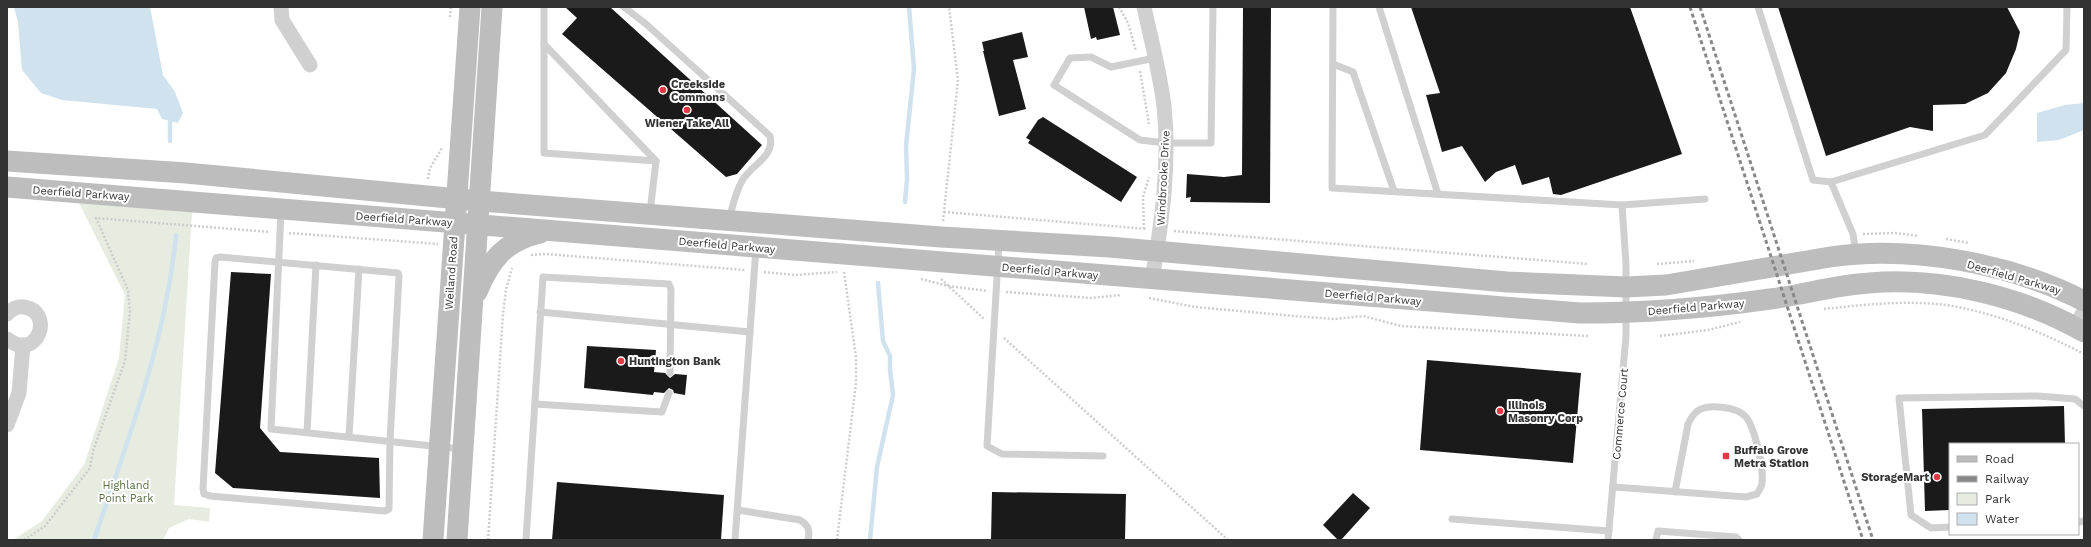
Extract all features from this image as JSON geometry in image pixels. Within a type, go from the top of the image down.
[{"type":"main road","name":"Weiland Road","points":[[433,540],[470,7]]},
{"type":"main road","points":[[457,540],[474,300],[492,7]]},
{"type":"main road","name":"Deerfield Parkway","points":[[7,161],[186,173],[480,201],[1157,252],[1508,282],[1626,287],[1666,285],[1856,253],[1888,253],[1931,256],[1988,267],[2066,291],[2084,301]]},
{"type":"main road","name":"Deerfield Parkway","points":[[7,187],[552,230],[756,248],[997,266],[1149,288],[1580,313],[1626,312],[1769,300],[1831,287],[1869,283],[1916,282],[1961,288],[2015,302],[2061,319],[2081,324]]},
{"type":"main road","points":[[474,300],[482,278],[503,249],[520,240],[552,230]]},
{"type":"street","points":[[281,7],[282,20],[310,65]]},
{"type":"street","name":"Windbrooke Drive","points":[[1144,7],[1164,105],[1166,143],[1161,230],[1149,288]]},
{"type":"street","points":[[7,314],[16,308],[23,307],[36,314],[40,320],[39,335],[34,341],[23,345],[13,343],[7,339]]},
{"type":"street","points":[[7,425],[19,393],[23,345]]},
{"type":"lane","points":[[544,7],[544,152],[656,161]]},
{"type":"lane","points":[[624,7],[646,24],[770,136],[772,144],[767,155],[743,179],[736,193],[729,220]]},
{"type":"lane","points":[[1155,58],[1111,66],[1091,57],[1070,58],[1054,85],[1140,140],[1166,143],[1211,143],[1213,7]]},
{"type":"lane","points":[[1333,7],[1332,188],[1622,205],[1705,199]]},
{"type":"lane","points":[[1379,7],[1438,194]]},
{"type":"lane","points":[[1758,7],[1814,180],[1831,182],[1985,135],[2066,50],[2067,7]]},
{"type":"lane","points":[[544,44],[656,161]]},
{"type":"lane","points":[[1333,64],[1353,72],[1394,192]]},
{"type":"lane","points":[[650,213],[656,161]]},
{"type":"lane","points":[[1831,182],[1853,234],[1856,253]]},
{"type":"lane","name":"Commerce Court","points":[[1608,540],[1614,487],[1626,336],[1626,287],[1622,205]]},
{"type":"lane","points":[[281,208],[271,429],[390,440],[464,449]]},
{"type":"lane","points":[[1000,241],[997,266],[987,446],[1002,454],[1103,456]]},
{"type":"lane","points":[[735,540],[756,248]]},
{"type":"lane","points":[[216,258],[278,261],[395,272],[400,276],[390,440],[391,504],[390,509],[386,511],[210,496],[204,494],[202,489],[216,258]]},
{"type":"lane","points":[[307,432],[316,265]]},
{"type":"lane","points":[[349,436],[359,269]]},
{"type":"lane","points":[[526,540],[543,277],[669,284],[671,289],[670,374]]},
{"type":"lane","points":[[540,312],[750,332]]},
{"type":"lane","points":[[535,404],[662,412],[669,393]]},
{"type":"lane","points":[[1949,528],[1931,528],[1911,515],[1899,398],[2038,396],[2075,399],[2084,406]]},
{"type":"lane","points":[[1614,487],[1675,492],[1746,497],[1757,494],[1762,485],[1762,472],[1752,429],[1746,417],[1736,410],[1712,408],[1701,409],[1692,415],[1688,424],[1675,492]]},
{"type":"lane","points":[[738,510],[800,520],[807,524],[810,531],[808,540]]},
{"type":"lane","points":[[1452,520],[1609,531]]},
{"type":"lane","points":[[1656,540],[1658,531],[1736,537],[1739,540]]},
{"type":"path","points":[[943,226],[958,80],[949,7]]},
{"type":"path","points":[[1119,7],[1131,32],[1138,61],[1150,129],[1150,141]]},
{"type":"path","points":[[1144,229],[1143,197],[1150,175]]},
{"type":"path","points":[[944,212],[1588,264]]},
{"type":"path","points":[[24,540],[44,526],[90,468],[93,451],[125,361],[130,310],[128,290],[96,218],[422,243]]},
{"type":"path","points":[[528,255],[546,254],[795,274],[852,272]]},
{"type":"path","points":[[488,540],[503,314],[506,290],[513,266]]},
{"type":"path","points":[[837,540],[856,383],[856,357],[844,272]]},
{"type":"path","points":[[940,277],[948,286],[1228,540]]},
{"type":"path","points":[[918,278],[948,286],[996,292],[1091,298],[1127,295]]},
{"type":"path","points":[[1149,288],[1195,307],[1334,319],[1363,316],[1400,326],[1588,336]]},
{"type":"path","points":[[1816,310],[1882,305],[1928,304],[1966,309],[2016,324],[2058,340],[2084,354]]},
{"type":"path","points":[[1660,336],[1708,330],[1745,322]]},
{"type":"green space","name":"Highland Point Park","points":[[79,203],[192,212],[174,505],[210,508],[209,522],[189,519],[169,528],[163,540],[13,540],[42,521],[84,465],[119,358],[125,295]]},
{"type":"water","points":[[14,7],[150,7],[163,75],[175,92],[183,113],[178,123],[162,119],[157,109],[62,100],[41,93],[22,70],[18,22]]},
{"type":"water","points":[[2084,103],[2084,130],[2059,140],[2037,142],[2037,113],[2065,105]]},
{"type":"building","name":"Creekside Commons","points":[[565,7],[610,7],[762,145],[737,174],[726,177],[562,34],[577,18]]},
{"type":"building","points":[[1084,7],[1113,7],[1120,35],[1097,40],[1096,37],[1091,39]]},
{"type":"building","points":[[1243,7],[1271,7],[1270,203],[1190,202],[1191,197],[1186,198],[1187,174],[1224,177],[1242,175]]},
{"type":"building","points":[[1411,7],[1630,7],[1682,154],[1561,195],[1553,194],[1549,177],[1522,185],[1515,165],[1496,172],[1485,182],[1462,146],[1442,152],[1426,95],[1440,93]]},
{"type":"building","points":[[1778,7],[2007,7],[2020,32],[2016,49],[2006,73],[1988,93],[1965,104],[1933,105],[1933,131],[1910,127],[1826,156]]},
{"type":"building","points":[[1022,32],[1028,57],[1013,60],[1026,109],[999,116],[982,42]]},
{"type":"building","points":[[1043,117],[1137,177],[1121,202],[1028,143],[1030,140],[1026,138],[1038,120]]},
{"type":"building","points":[[231,272],[271,274],[260,428],[280,452],[379,458],[380,498],[233,488],[215,473]]},
{"type":"building","name":"Huntington Bank","points":[[587,346],[656,350],[654,372],[665,373],[670,378],[675,374],[687,375],[685,395],[674,393],[673,390],[669,388],[664,393],[654,392],[653,395],[584,388]]},
{"type":"building","name":"Illinois Masonry Corp","points":[[1427,360],[1581,373],[1573,463],[1420,450]]},
{"type":"building","name":"StorageMart","points":[[2064,406],[2065,443],[1949,443],[1949,510],[1925,511],[1922,409]]},
{"type":"building","points":[[557,482],[724,495],[721,540],[552,540]]},
{"type":"building","points":[[992,492],[1126,494],[1125,540],[991,540]]},
{"type":"building","points":[[1353,493],[1370,508],[1341,540],[1338,540],[1323,525]]},
{"type":"waterway","points":[[905,202],[907,179],[906,146],[914,69],[909,7]]},
{"type":"waterway","points":[[170,121],[170,141]]},
{"type":"waterway","points":[[94,540],[132,427],[155,351],[164,313],[176,235]]},
{"type":"waterway","points":[[870,540],[877,467],[893,395],[890,356],[883,341],[878,283]]},
{"type":"railway","points":[[1690,7],[1863,540]]},
{"type":"railway","points":[[1700,7],[1873,540]]},
{"type":"place","name":"Creekside Commons","points":[[663,90]]},
{"type":"place","name":"Wiener Take All","points":[[687,110]]},
{"type":"place","name":"Huntington Bank","points":[[621,361]]},
{"type":"place","name":"Illinois Masonry Corp","points":[[1500,411]]},
{"type":"place","name":"Buffalo Grove Metra Station","points":[[1726,456]]},
{"type":"place","name":"StorageMart","points":[[1937,477]]}]
